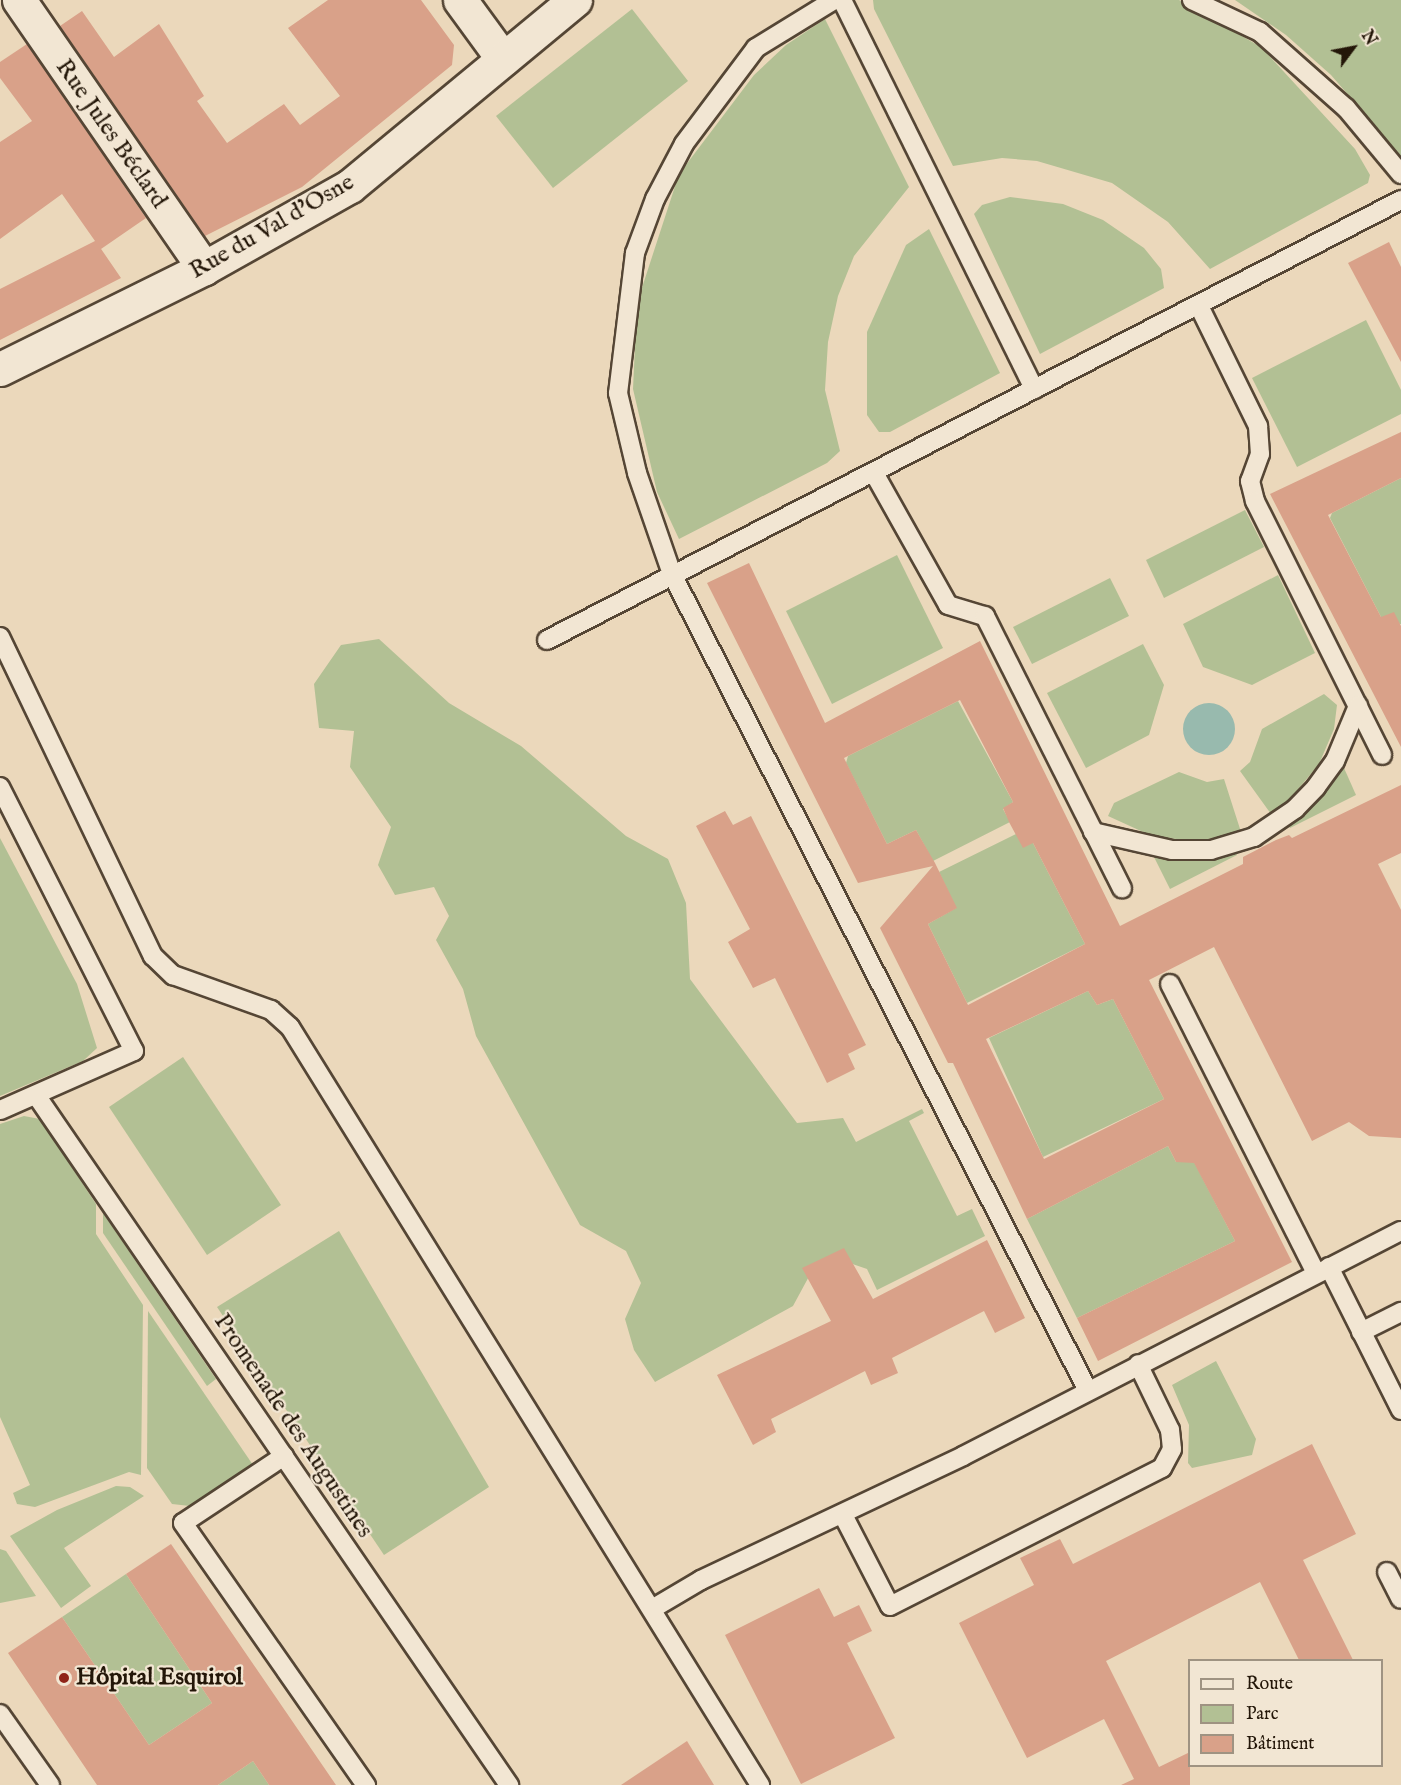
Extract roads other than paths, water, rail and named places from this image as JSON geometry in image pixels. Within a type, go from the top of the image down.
[{"type":"street","name":"Rue Jules Béclard","points":[[19,0],[204,268]]},
{"type":"street","points":[[460,0],[503,59]]},
{"type":"street","name":"Rue du Val d'Osne","points":[[0,369],[204,268],[350,186],[575,0]]},
{"type":"lane","points":[[1191,0],[1260,32],[1346,108],[1401,174]]},
{"type":"lane","points":[[1035,389],[834,2],[756,48],[684,144],[655,199],[634,253],[618,393],[637,473],[672,574],[1087,1389]]},
{"type":"lane","points":[[547,640],[1401,200]]},
{"type":"lane","points":[[1199,306],[1258,426],[1260,454],[1250,481],[1255,501],[1382,755]]},
{"type":"lane","points":[[874,473],[948,605],[985,616],[1122,888]]},
{"type":"lane","points":[[0,637],[153,956],[173,975],[271,1010],[290,1027],[760,1785]]},
{"type":"lane","points":[[1093,832],[1172,850],[1211,850],[1254,837],[1295,809],[1316,787],[1335,761],[1358,706]]},
{"type":"lane","points":[[0,787],[134,1051],[0,1110]]},
{"type":"lane","points":[[1170,984],[1323,1270],[1361,1332],[1401,1410]]},
{"type":"lane","name":"Promenade des Augustines","points":[[36,1095],[507,1784]]},
{"type":"lane","points":[[652,1610],[701,1580],[843,1515],[1401,1231]]},
{"type":"lane","points":[[1361,1332],[1401,1312]]},
{"type":"lane","points":[[843,1515],[890,1606],[1162,1468],[1172,1449],[1170,1430],[1138,1364]]},
{"type":"lane","points":[[284,1456],[183,1523],[366,1785]]},
{"type":"lane","points":[[1387,1572],[1401,1599]]},
{"type":"lane","points":[[0,1714],[50,1785]]},
{"type":"water","points":[[1204,703],[1214,703],[1224,707],[1231,714],[1235,729],[1231,744],[1224,751],[1214,755],[1204,755],[1194,751],[1187,744],[1183,734],[1183,724],[1187,714],[1194,707]]},
{"type":"place","name":"Hôpital Esquirol","points":[[64,1678]]}]
